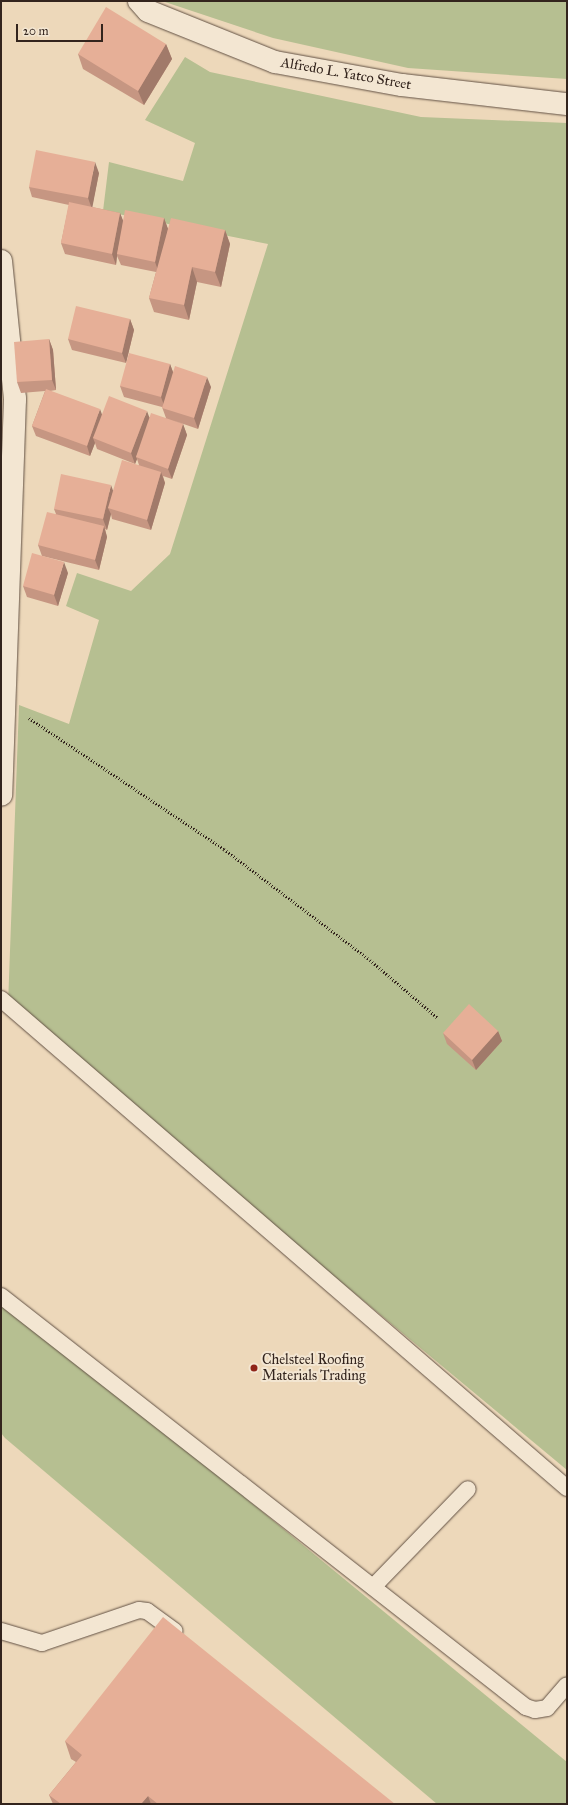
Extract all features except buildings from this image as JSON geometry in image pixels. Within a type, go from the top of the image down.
[{"type":"street","name":"Alfredo L. Yatco Street","points":[[138,1],[148,11],[275,62],[402,85],[567,104]]},
{"type":"street","points":[[1,262],[15,399],[1,795]]},
{"type":"lane","points":[[1,999],[567,1488]]},
{"type":"lane","points":[[1,1296],[526,1707],[534,1710],[546,1708],[567,1685]]},
{"type":"lane","points":[[373,1587],[468,1489]]},
{"type":"lane","points":[[1,1631],[42,1643],[139,1610],[147,1611],[175,1631]]},
{"type":"path","points":[[4,701],[224,849],[370,960],[438,1018]]},
{"type":"green space","points":[[567,1],[567,79],[408,68],[273,38],[165,2]]},
{"type":"green space","points":[[185,57],[210,72],[421,117],[567,123],[567,1470],[8,1005],[19,705],[69,724],[99,620],[66,606],[77,573],[131,591],[170,554],[268,244],[103,211],[109,162],[183,181],[195,143],[145,120]]},
{"type":"green space","points":[[1,1297],[567,1762],[567,1804],[437,1804],[5,1438],[1,1433]]},
{"type":"place","name":"Chelsteel Roofing Materials Trading","points":[[254,1368]]}]
